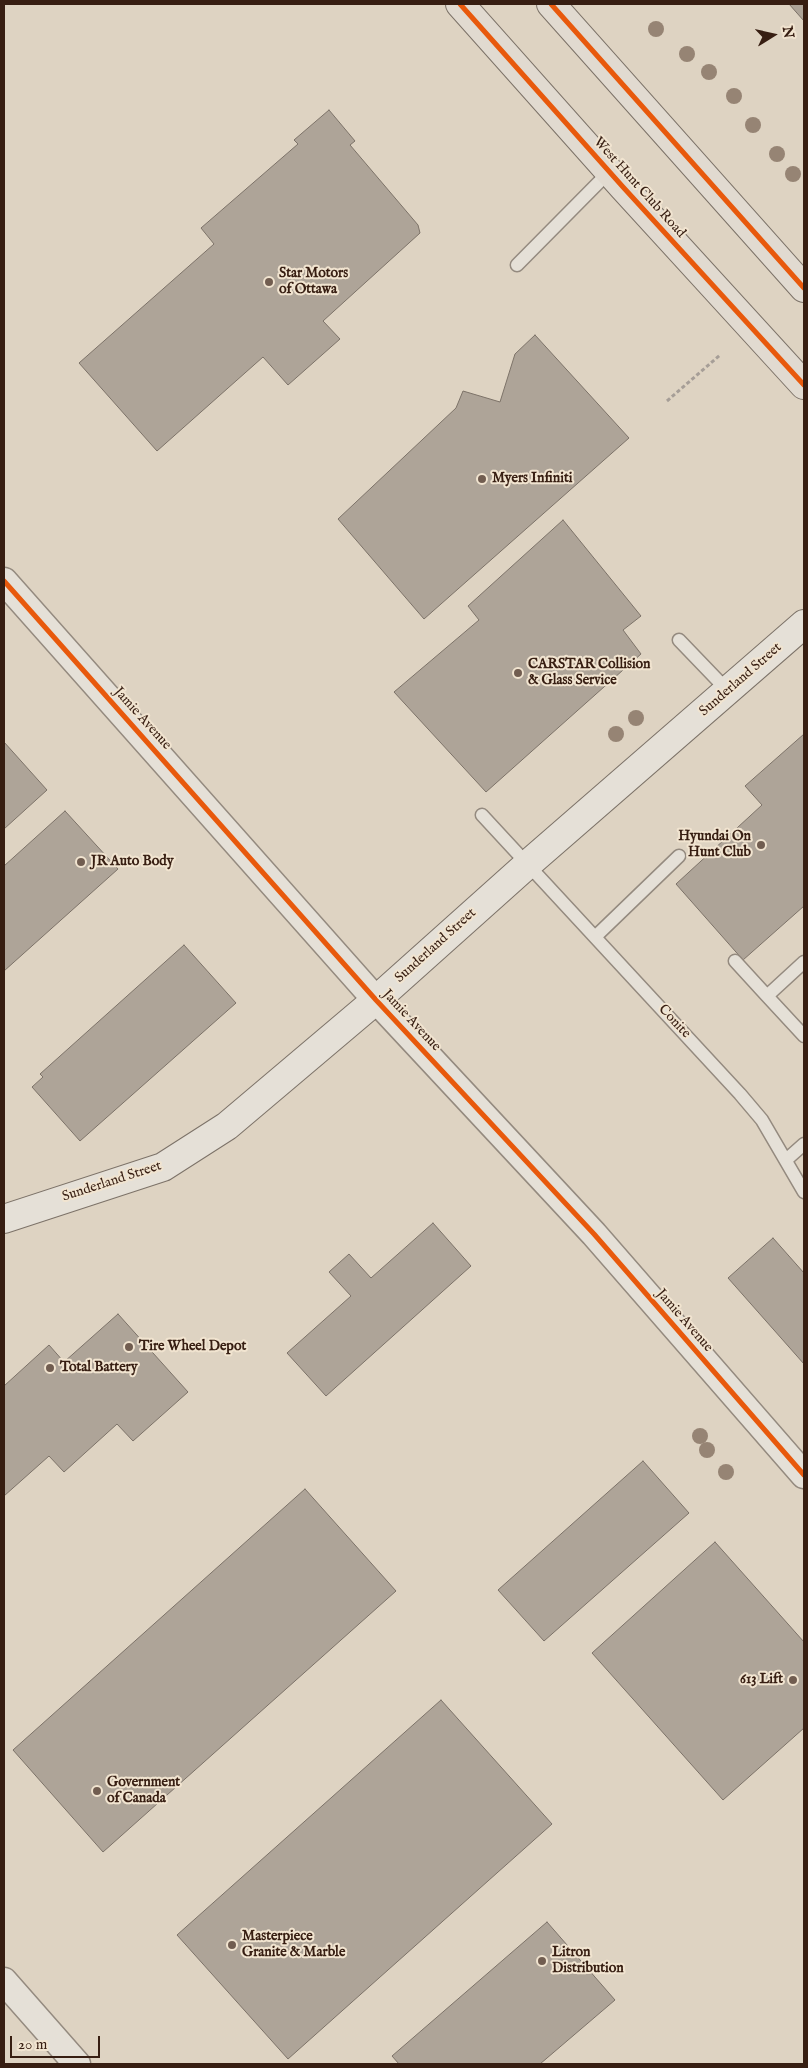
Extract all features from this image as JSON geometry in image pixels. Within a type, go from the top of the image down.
[{"type":"main road","name":"West Hunt Club Road","points":[[460,4],[609,172],[804,385]]},
{"type":"main road","points":[[551,4],[804,288]]},
{"type":"street","name":"Jamie Avenue","points":[[4,581],[376,1000],[594,1234],[804,1475]]},
{"type":"street","name":"Sunderland Street","points":[[4,1219],[164,1167],[227,1126],[376,1000],[528,864],[804,624]]},
{"type":"street","points":[[4,1981],[77,2064]]},
{"type":"lane","points":[[517,265],[609,172]]},
{"type":"lane","points":[[679,640],[728,691]]},
{"type":"lane","name":"Conite","points":[[482,815],[740,1094],[762,1120],[804,1192]]},
{"type":"lane","points":[[596,937],[679,856]]},
{"type":"lane","points":[[735,961],[804,1036]]},
{"type":"lane","points":[[767,996],[804,962]]},
{"type":"lane","points":[[786,1160],[804,1144]]},
{"type":"path","points":[[667,401],[720,355]]},
{"type":"building","points":[[789,4],[804,4],[804,21]]},
{"type":"building","name":"Star Motors of Ottawa","points":[[329,110],[355,141],[350,145],[418,225],[420,233],[323,321],[340,339],[288,385],[263,357],[157,451],[79,363],[214,244],[201,228],[298,144],[294,140]]},
{"type":"building","name":"Myers Infiniti","points":[[535,335],[629,438],[424,619],[338,519],[456,408],[463,391],[500,402],[515,354]]},
{"type":"building","name":"CARSTAR Collision & Glass Service","points":[[563,520],[641,616],[623,630],[641,654],[486,792],[394,692],[479,620],[468,606]]},
{"type":"building","name":"Hyundai On Hunt Club","points":[[804,734],[804,906],[743,960],[676,884],[762,805],[745,786]]},
{"type":"building","points":[[4,742],[47,790],[4,829]]},
{"type":"building","points":[[65,811],[118,869],[4,971],[4,866]]},
{"type":"building","points":[[184,945],[236,1003],[80,1141],[32,1087],[43,1077],[40,1074]]},
{"type":"building","points":[[433,1223],[471,1266],[326,1396],[287,1353],[351,1296],[329,1272],[349,1254],[371,1278]]},
{"type":"building","points":[[773,1238],[804,1273],[804,1364],[728,1278]]},
{"type":"building","points":[[118,1314],[188,1392],[133,1441],[117,1424],[64,1472],[49,1456],[4,1496],[4,1386],[49,1345],[64,1362]]},
{"type":"building","points":[[643,1461],[689,1513],[544,1641],[498,1590]]},
{"type":"building","points":[[305,1489],[396,1591],[103,1852],[13,1750]]},
{"type":"building","points":[[715,1542],[804,1642],[804,1728],[723,1800],[592,1653]]},
{"type":"building","points":[[441,1700],[552,1824],[288,2059],[177,1935]]},
{"type":"building","name":"Litron Distribution","points":[[547,1922],[615,2000],[540,2064],[399,2064],[392,2056]]},
{"type":"cycle path","points":[[460,4],[623,187],[804,385]]},
{"type":"cycle path","points":[[551,4],[804,288]]},
{"type":"cycle path","points":[[4,581],[376,1000],[594,1234],[804,1475]]},
{"type":"place","name":"Star Motors of Ottawa","points":[[269,282]]},
{"type":"place","name":"Myers Infiniti","points":[[482,479]]},
{"type":"place","name":"CARSTAR Collision & Glass Service","points":[[518,673]]},
{"type":"place","name":"Hyundai On Hunt Club","points":[[761,845]]},
{"type":"place","name":"JR Auto Body","points":[[81,862]]},
{"type":"place","name":"Tire Wheel Depot","points":[[129,1347]]},
{"type":"place","name":"Total Battery","points":[[50,1368]]},
{"type":"place","name":"613 Lift","points":[[793,1680]]},
{"type":"place","name":"Government of Canada","points":[[97,1791]]},
{"type":"place","name":"Masterpiece Granite & Marble","points":[[232,1945]]},
{"type":"place","name":"Litron Distribution","points":[[542,1961]]}]
